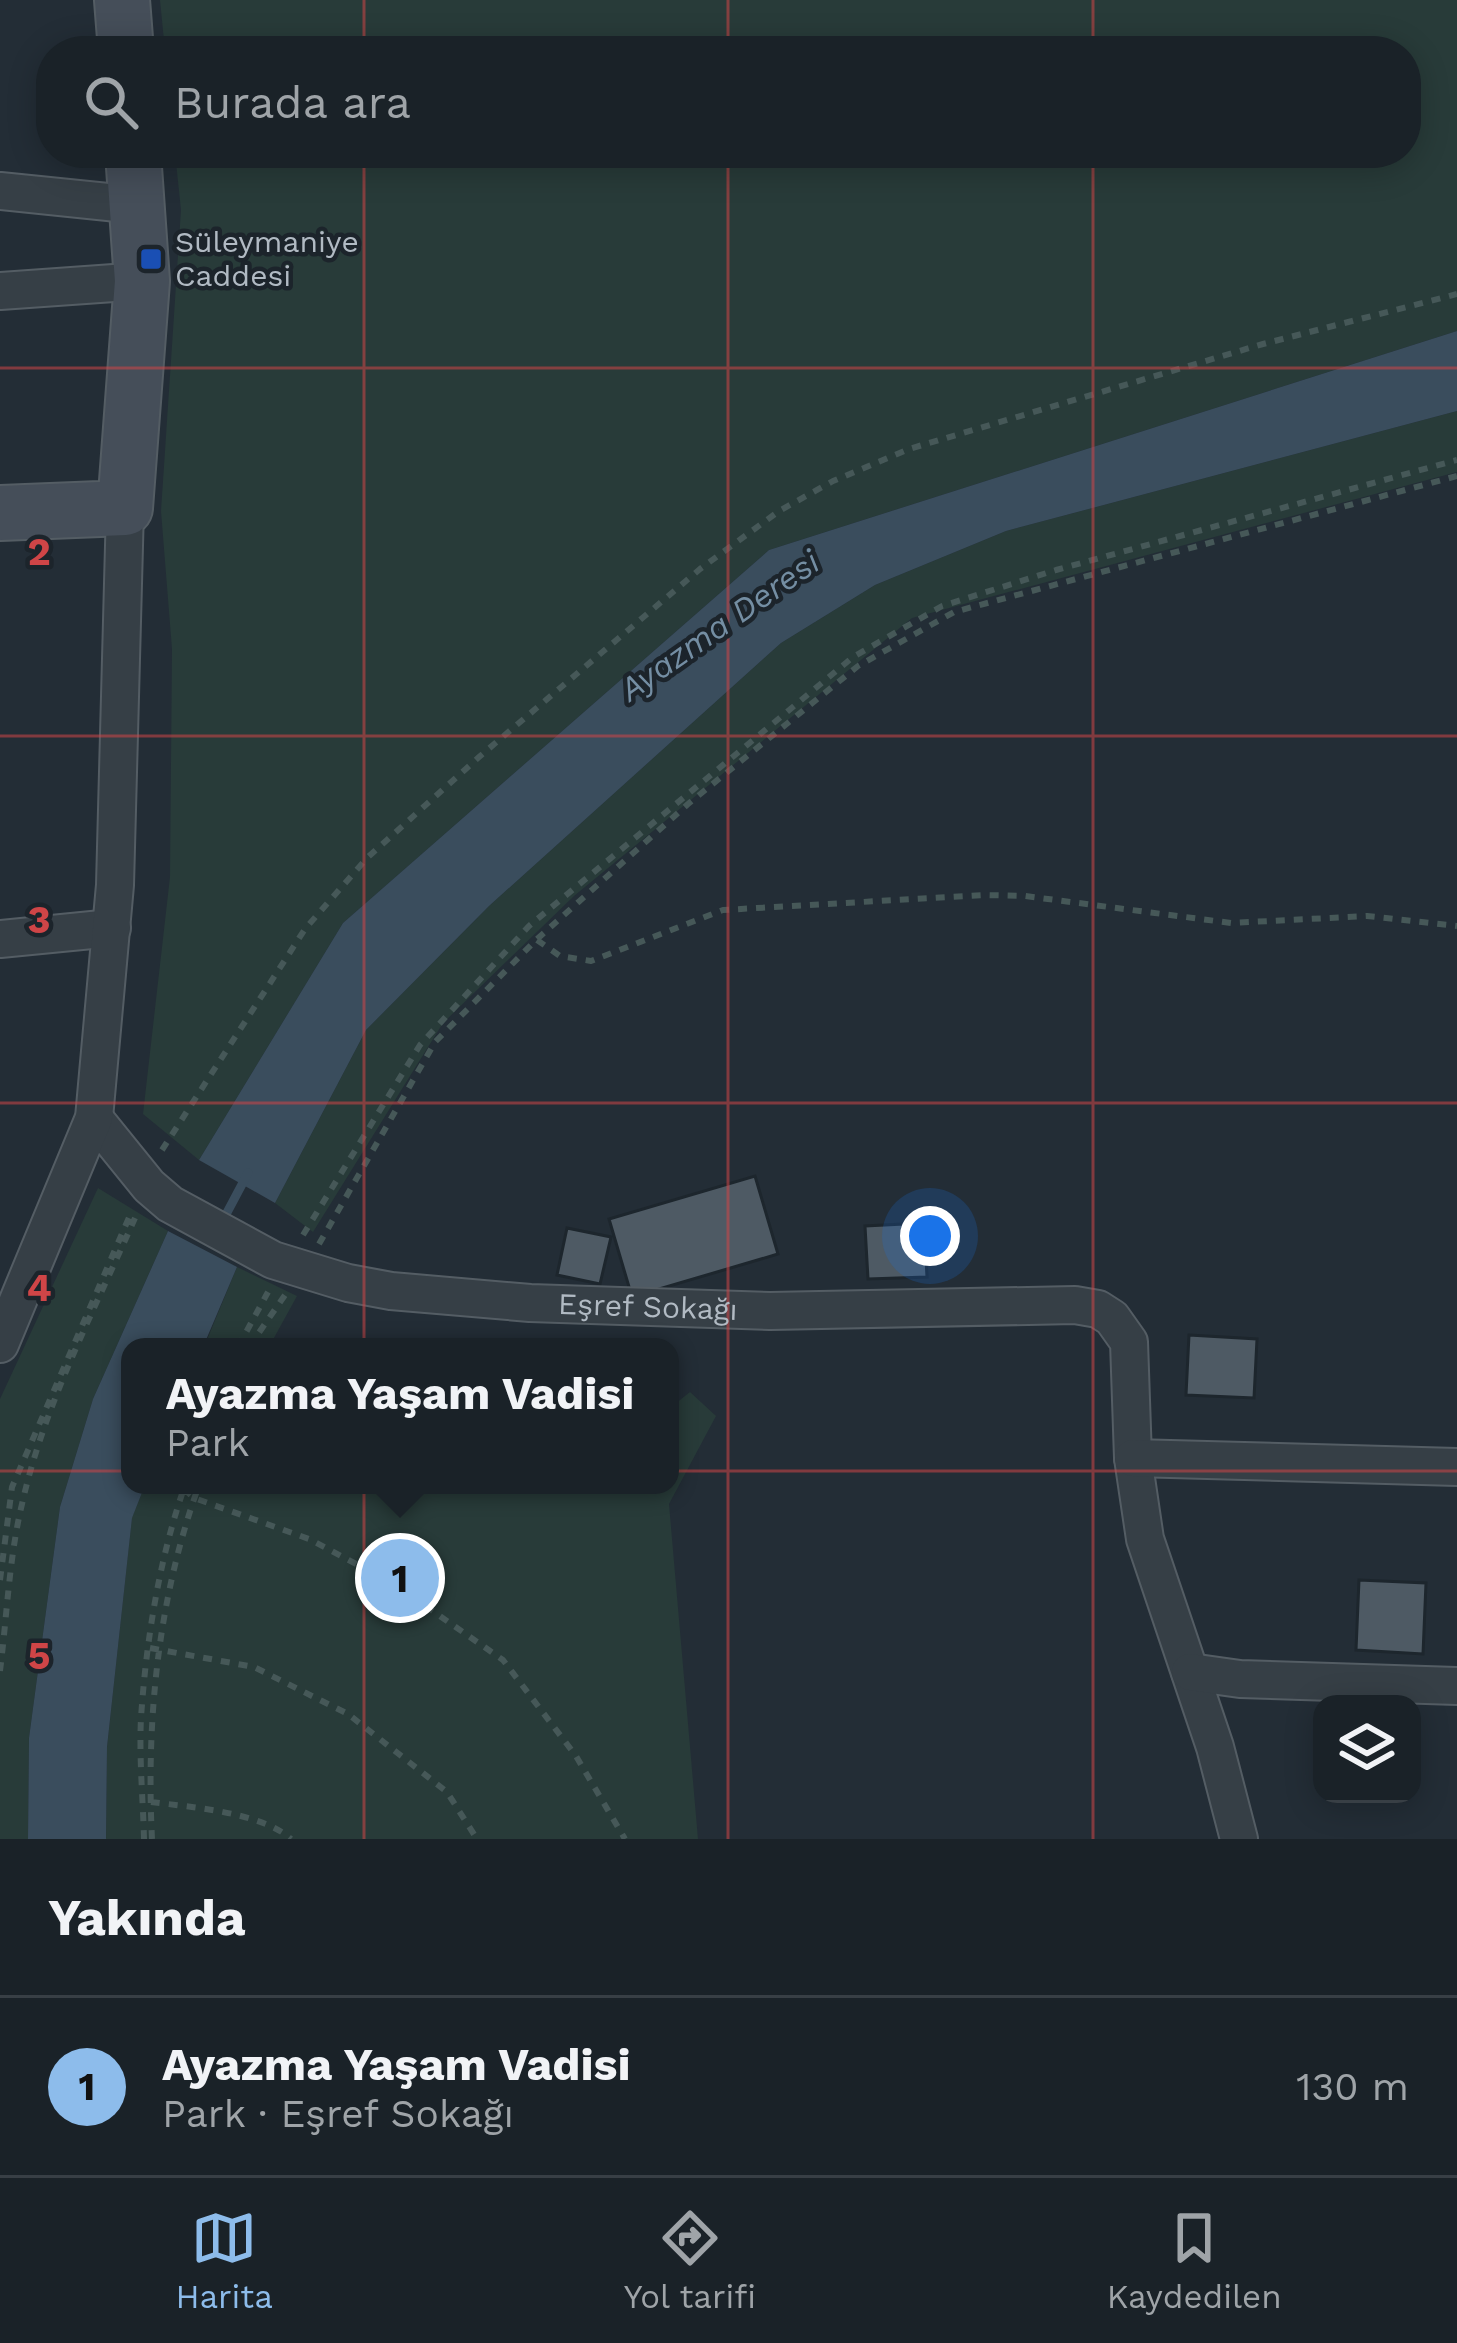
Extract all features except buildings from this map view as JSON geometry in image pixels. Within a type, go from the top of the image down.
[{"type":"street","points":[[122,0],[125,36]]},
{"type":"street","points":[[0,191],[135,179],[142,280],[125,508],[112,928],[94,1118],[0,1344]]},
{"type":"street","points":[[0,291],[142,280]]},
{"type":"street","points":[[0,513],[125,508]]},
{"type":"street","points":[[0,939],[112,928]]},
{"type":"street","name":"Eşref Sokağı","points":[[94,1118],[155,1190],[287,1265],[392,1292],[530,1303],[794,1311],[1075,1305],[1112,1318],[1129,1342],[1133,1458],[1145,1539],[1239,1839]]},
{"type":"street","points":[[1133,1458],[1457,1468]]},
{"type":"street","points":[[1190,1672],[1240,1679],[1457,1686]]},
{"type":"path","points":[[0,1671],[21,1507],[35,1458],[52,1409],[155,1190],[162,1149],[305,929],[367,858],[632,627],[778,511],[833,481],[909,448],[1263,344],[1457,294]]},
{"type":"path","points":[[243,1338],[421,1045],[473,984],[529,926],[853,657],[942,606],[1457,460]]},
{"type":"path","points":[[253,1338],[287,1265],[435,1042],[536,940],[688,804],[858,666],[954,612],[1457,476]]},
{"type":"path","points":[[536,940],[560,956],[591,961],[723,910],[983,895],[1025,896],[1231,923],[1367,916],[1457,926]]},
{"type":"path","points":[[0,1580],[12,1486],[155,1190]]},
{"type":"path","points":[[148,1839],[141,1718],[168,1542],[183,1494]]},
{"type":"path","points":[[191,1494],[309,1539],[394,1584],[502,1660],[575,1756],[625,1839]]},
{"type":"path","points":[[147,1805],[149,1721],[160,1647],[180,1543],[196,1494]]},
{"type":"path","points":[[150,1648],[254,1667],[348,1714],[447,1792],[477,1839]]},
{"type":"path","points":[[147,1805],[208,1809],[281,1830],[291,1839]]},
{"type":"green space","points":[[160,0],[1457,0],[1457,331],[769,550],[343,923],[199,1160],[143,1114],[170,877],[172,649],[161,511],[181,210],[177,168],[1421,168],[1421,36],[164,36]]},
{"type":"green space","points":[[1457,411],[1457,472],[912,618],[574,896],[443,1023],[313,1232],[275,1203],[366,1030],[489,906],[781,643],[875,585],[1006,531]]},
{"type":"green space","points":[[98,1188],[168,1231],[93,1399],[60,1507],[29,1738],[28,1839],[0,1839],[0,1399]]},
{"type":"green space","points":[[237,1267],[297,1296],[274,1338],[208,1338]]},
{"type":"green space","points":[[690,1392],[716,1416],[679,1485],[679,1401]]},
{"type":"green space","points":[[141,1494],[674,1494],[669,1504],[698,1839],[106,1839],[107,1747],[132,1517]]},
{"type":"water","points":[[1457,331],[1457,411],[1006,531],[875,585],[781,643],[489,906],[366,1030],[275,1203],[199,1160],[343,923],[769,550]]},
{"type":"water","points":[[168,1231],[237,1267],[207,1338],[121,1338],[121,1494],[141,1494],[132,1518],[107,1747],[106,1839],[28,1839],[29,1738],[60,1507],[93,1399]]},
{"type":"waterway","name":"Ayazma Deresi","points":[[222,1222],[248,1173]]},
{"type":"place","name":"Süleymaniye Caddesi","points":[[151,259]]},
{"type":"place","name":"Ayazma Yaşam Vadisi","points":[[400,1578]]}]
